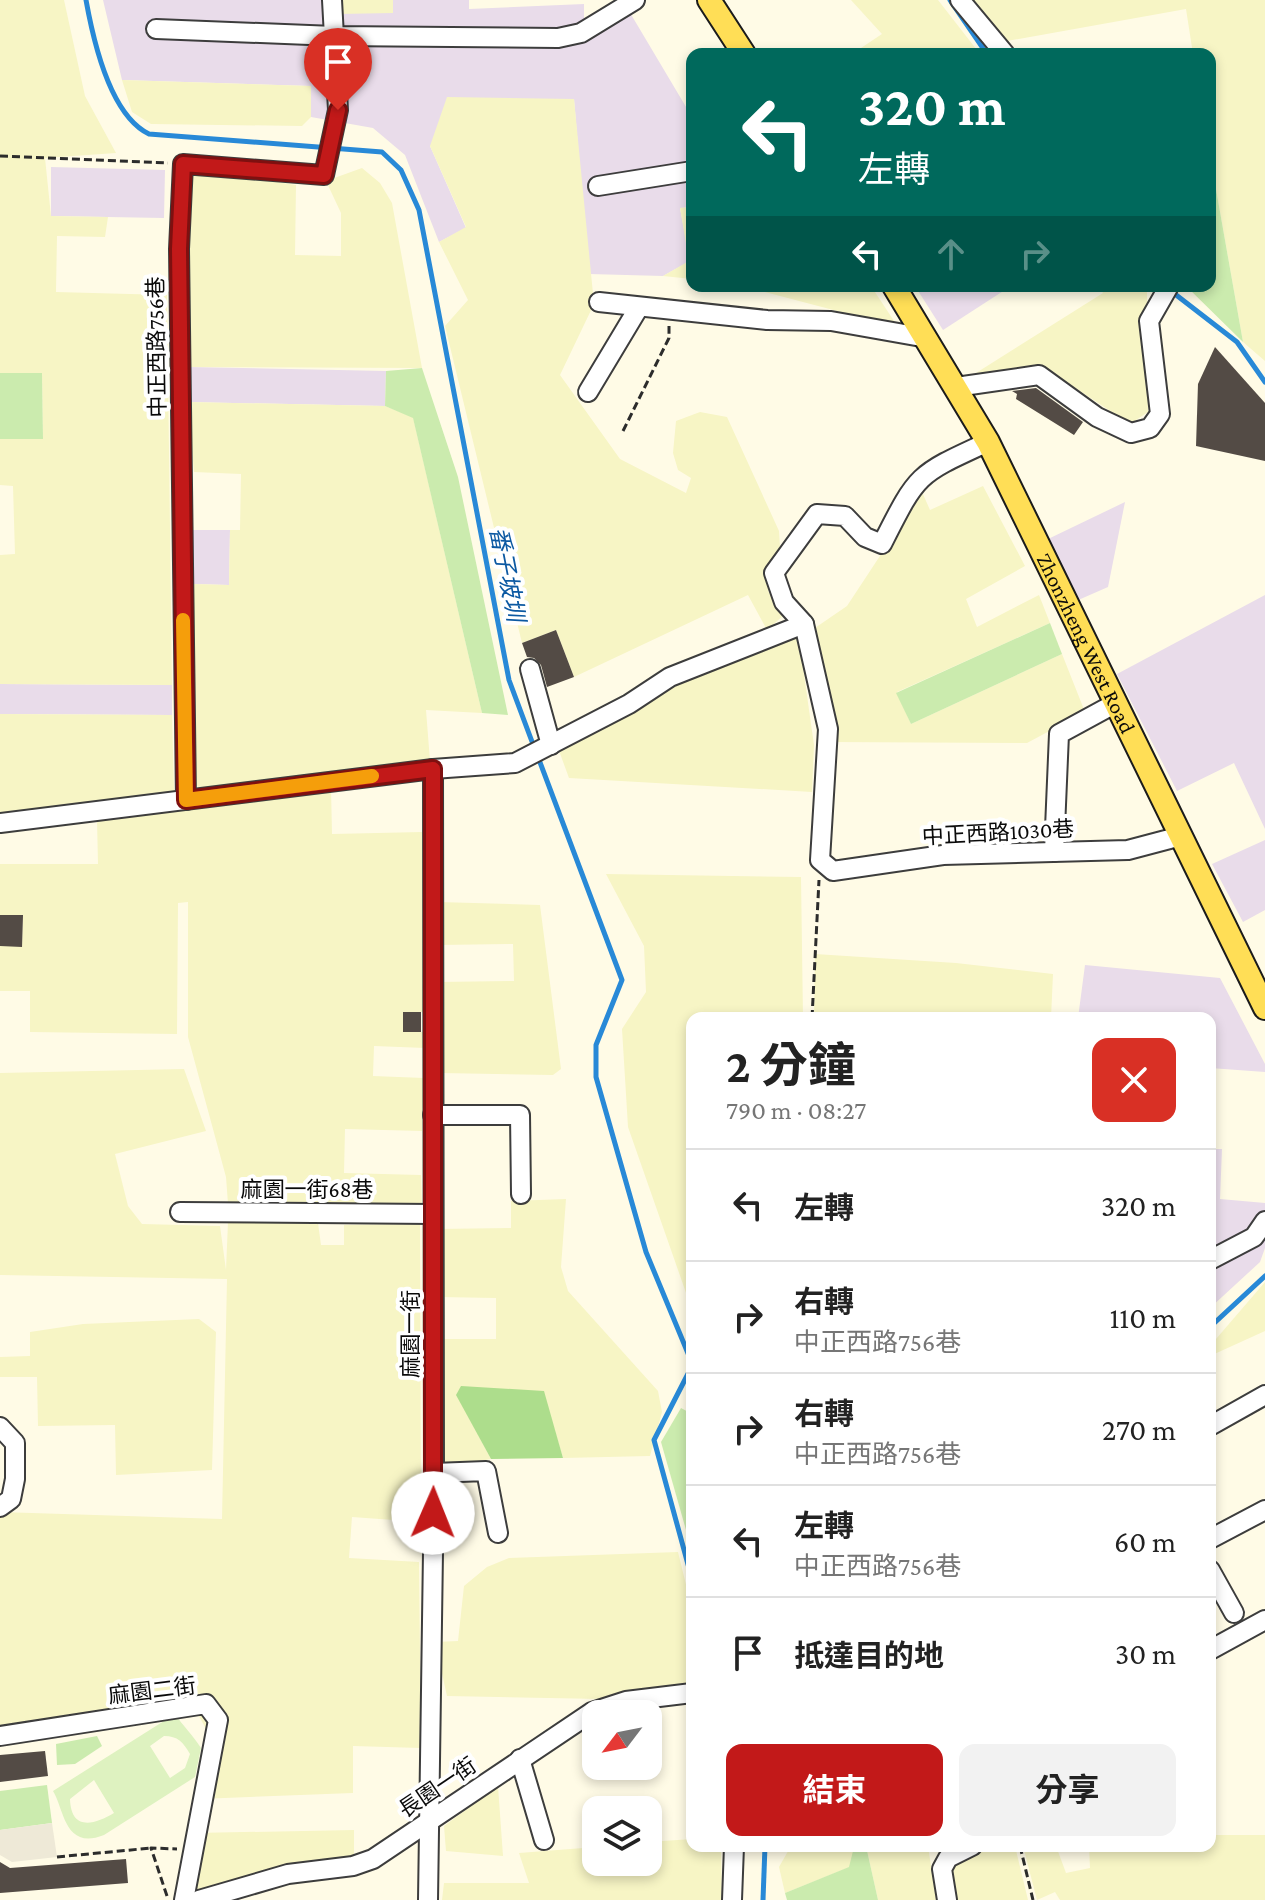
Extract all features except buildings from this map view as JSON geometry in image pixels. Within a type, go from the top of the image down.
[{"type":"main road","points":[[709,0],[740,48]]},
{"type":"main road","name":"Zhonzheng West Road","points":[[898,292],[988,442],[1265,1008]]},
{"type":"street","points":[[183,164],[324,175],[338,110],[332,0]]},
{"type":"street","points":[[156,29],[334,36],[558,38],[581,33],[635,0]]},
{"type":"street","points":[[960,0],[1000,48]]},
{"type":"street","name":"中正西路756巷","points":[[183,164],[179,249],[186,800]]},
{"type":"street","points":[[598,186],[686,172]]},
{"type":"street","points":[[956,387],[1039,375],[1097,417],[1131,433],[1150,428],[1160,414],[1149,321],[1165,292]]},
{"type":"street","points":[[599,302],[767,320],[831,321],[927,338]]},
{"type":"street","points":[[588,392],[639,307]]},
{"type":"street","points":[[820,860],[828,729],[804,624],[784,602],[774,573],[817,514],[845,516],[865,537],[882,544],[912,484],[929,469],[988,442]]},
{"type":"street","points":[[0,823],[433,769],[515,763],[528,759],[629,704],[670,677],[804,624]]},
{"type":"street","points":[[530,669],[551,745]]},
{"type":"street","points":[[1054,852],[1059,734],[1116,703]]},
{"type":"street","name":"麻園一街","points":[[428,1900],[434,1473],[433,769]]},
{"type":"street","name":"中正西路1030巷","points":[[820,860],[833,871],[844,871],[943,855],[1128,850],[1181,836]]},
{"type":"street","points":[[433,1115],[520,1115],[521,1194]]},
{"type":"street","name":"麻園一街68巷","points":[[180,1212],[433,1214]]},
{"type":"street","points":[[1216,1257],[1254,1237],[1265,1221]]},
{"type":"street","points":[[1216,1423],[1265,1395]]},
{"type":"street","points":[[0,1427],[15,1443],[15,1479],[11,1499],[0,1507]]},
{"type":"street","points":[[434,1473],[486,1471],[498,1533]]},
{"type":"street","points":[[1216,1536],[1265,1510]]},
{"type":"street","points":[[1216,1581],[1234,1613]]},
{"type":"street","points":[[1216,1647],[1265,1620]]},
{"type":"street","name":"長園一街","points":[[199,1900],[288,1874],[353,1866],[373,1859],[592,1712],[626,1701],[686,1694]]},
{"type":"street","name":"麻園二街","points":[[0,1736],[206,1704],[218,1720],[184,1900]]},
{"type":"street","points":[[520,1759],[544,1840]]},
{"type":"street","points":[[732,1900],[734,1852]]},
{"type":"street","points":[[947,1900],[942,1869],[948,1858],[960,1852]]},
{"type":"path","points":[[0,156],[183,164]]},
{"type":"path","points":[[623,431],[669,338],[669,310]]},
{"type":"path","points":[[812,1012],[820,860]]},
{"type":"path","points":[[151,1848],[168,1900]]},
{"type":"path","points":[[57,1857],[151,1848],[194,1849]]},
{"type":"path","points":[[1021,1852],[1033,1900]]},
{"type":"shaded area","points":[[0,0],[64,0],[85,96],[116,153],[45,158],[51,216],[108,217],[105,237],[57,236],[56,292],[167,295],[172,685],[0,684],[0,555],[15,554],[13,486],[0,485],[0,439],[43,438],[42,373],[0,373]]},
{"type":"shaded area","points":[[103,0],[326,0],[393,12],[393,0],[469,0],[469,9],[584,4],[584,37],[626,6],[686,107],[686,208],[680,208],[686,240],[686,263],[663,276],[589,274],[574,99],[430,146],[466,228],[439,242],[405,155],[373,128],[311,117],[310,86],[122,80]]},
{"type":"shaded area","points":[[338,0],[393,0],[393,13],[338,14]]},
{"type":"shaded area","points":[[851,0],[938,0],[975,48],[861,48],[882,34]]},
{"type":"shaded area","points":[[963,0],[1265,0],[1265,361],[1243,342],[1216,189],[1216,48],[1192,48],[1186,9],[996,43]]},
{"type":"shaded area","points":[[122,80],[311,86],[311,117],[302,126],[151,124],[132,112]]},
{"type":"shaded area","points":[[447,97],[574,99],[594,304],[560,375],[620,459],[686,493],[691,478],[678,470],[673,453],[676,421],[700,412],[727,417],[779,531],[780,547],[768,591],[784,615],[767,630],[748,595],[574,677],[556,630],[522,643],[445,326],[468,300],[439,242],[466,227],[430,146]]},
{"type":"shaded area","points":[[51,167],[165,170],[164,218],[51,216]]},
{"type":"shaded area","points":[[190,168],[296,185],[295,255],[341,256],[341,213],[326,181],[362,168],[380,183],[392,203],[422,368],[189,367],[182,172]]},
{"type":"shaded area","points":[[680,208],[686,208],[686,243]]},
{"type":"shaded area","points":[[686,263],[686,278],[663,276]]},
{"type":"shaded area","points":[[765,292],[875,292],[898,327]]},
{"type":"shaded area","points":[[919,292],[1002,292],[943,330]]},
{"type":"shaded area","points":[[1147,292],[1148,412],[1130,424],[1042,366],[976,373],[1103,293]]},
{"type":"shaded area","points":[[189,367],[386,371],[385,406],[188,402]]},
{"type":"shaded area","points":[[188,402],[385,406],[413,417],[482,713],[426,710],[430,761],[201,788],[188,782],[193,584],[229,585],[230,530],[240,530],[241,474],[194,472]]},
{"type":"shaded area","points":[[983,486],[1025,566],[966,599],[977,627],[1039,595],[1050,623],[897,692],[911,724],[1062,654],[1085,712],[1027,743],[828,742],[812,630],[847,606],[922,492],[930,510]]},
{"type":"shaded area","points":[[1125,502],[1108,587],[1076,601],[1046,540]]},
{"type":"shaded area","points":[[193,530],[230,530],[229,585],[193,584]]},
{"type":"shaded area","points":[[1265,595],[1265,829],[1234,763],[1177,791],[1117,674]]},
{"type":"shaded area","points":[[784,635],[799,639],[814,745],[812,792],[569,778],[558,748],[671,684]]},
{"type":"shaded area","points":[[0,684],[172,685],[172,715],[0,714]]},
{"type":"shaded area","points":[[0,714],[172,715],[174,791],[0,816]]},
{"type":"shaded area","points":[[331,788],[332,834],[422,832],[423,1012],[403,1013],[403,1032],[423,1032],[425,1048],[374,1046],[373,1076],[424,1078],[422,1131],[345,1129],[344,1173],[421,1175],[422,1217],[229,1217],[226,1177],[188,1037],[188,902],[178,903],[177,1034],[30,1032],[30,991],[0,991],[0,946],[22,946],[23,916],[0,915],[0,864],[98,864],[97,820]]},
{"type":"shaded area","points":[[1265,840],[1265,910],[1243,922],[1212,864]]},
{"type":"shaded area","points":[[606,874],[801,877],[803,1012],[686,1012],[686,1293],[628,1127],[622,1029],[646,992],[644,946]]},
{"type":"shaded area","points":[[438,902],[540,905],[561,1069],[553,1075],[440,1073],[438,982],[514,981],[513,944],[437,945]]},
{"type":"shaded area","points":[[815,954],[956,963],[1053,974],[1051,1012],[814,1012]]},
{"type":"shaded area","points":[[1085,965],[1220,978],[1265,1064],[1265,1072],[1216,1068],[1216,1012],[1079,1012]]},
{"type":"shaded area","points":[[184,1069],[206,1131],[115,1154],[128,1206],[142,1224],[220,1226],[226,1270],[228,1222],[318,1223],[321,1245],[344,1245],[344,1225],[420,1224],[421,1522],[352,1517],[349,1558],[419,1562],[421,1748],[353,1746],[353,1793],[199,1799],[209,1734],[196,1711],[0,1737],[0,1512],[222,1519],[227,1279],[0,1275],[0,1073]]},
{"type":"shaded area","points":[[1216,1149],[1222,1149],[1220,1199],[1265,1203],[1265,1248],[1260,1262],[1216,1302]]},
{"type":"shaded area","points":[[566,1199],[561,1267],[568,1291],[658,1391],[662,1412],[650,1456],[563,1458],[543,1391],[457,1395],[491,1459],[433,1469],[438,1339],[496,1339],[496,1298],[439,1297],[437,1229],[511,1228],[511,1201]]},
{"type":"shaded area","points":[[1265,1282],[1265,1331],[1216,1353],[1216,1339]]},
{"type":"shaded area","points":[[199,1319],[216,1332],[212,1470],[116,1475],[115,1425],[38,1426],[37,1377],[0,1377],[0,1357],[30,1356],[30,1332],[83,1324]]},
{"type":"shaded area","points":[[678,1552],[686,1585],[686,1687],[650,1688],[602,1699],[447,1696],[435,1642],[458,1641],[464,1586],[487,1567],[509,1558]]},
{"type":"shaded area","points":[[498,1786],[503,1856],[446,1851],[444,1826]]},
{"type":"shaded area","points":[[52,1823],[57,1857],[12,1862],[0,1855],[0,1830]]},
{"type":"shaded area","points":[[354,1830],[354,1862],[186,1895],[194,1833]]},
{"type":"shaded area","points":[[1216,1835],[1265,1835],[1265,1900],[1060,1900],[1055,1892],[1037,1900],[1025,1852],[1058,1852],[1066,1873],[1090,1868],[1089,1852],[1216,1852]]},
{"type":"shaded area","points":[[686,1839],[686,1852],[721,1852],[722,1900],[442,1900],[444,1883],[529,1883],[519,1853],[582,1848],[582,1876],[662,1876],[662,1841]]},
{"type":"shaded area","points":[[788,1852],[861,1852],[850,1867],[785,1893],[779,1867]]},
{"type":"shaded area","points":[[867,1852],[929,1852],[936,1900],[878,1900]]},
{"type":"shaded area","points":[[972,1852],[1016,1852],[1028,1900],[950,1900],[945,1872],[954,1862]]},
{"type":"green space","points":[[1216,189],[1243,342],[1192,292],[1216,292]]},
{"type":"green space","points":[[422,368],[458,477],[508,715],[482,713],[413,418],[385,406],[386,371]]},
{"type":"green space","points":[[0,373],[42,373],[43,439],[0,439]]},
{"type":"green space","points":[[1050,623],[1062,654],[911,724],[896,693]]},
{"type":"green space","points":[[461,1386],[544,1391],[563,1458],[491,1459],[456,1395]]},
{"type":"green space","points":[[681,1408],[686,1411],[686,1530],[661,1442]]},
{"type":"green space","points":[[175,1714],[201,1748],[195,1777],[104,1835],[91,1838],[73,1833],[53,1791]],"holes":[[[164,1736],[180,1740],[190,1754],[185,1768],[170,1778],[150,1746]],[[94,1780],[114,1813],[92,1822],[79,1821],[71,1809],[70,1799]]]},
{"type":"green space","points":[[97,1736],[102,1746],[75,1764],[57,1765],[56,1744]]},
{"type":"green space","points":[[47,1785],[52,1823],[0,1830],[0,1791]]},
{"type":"green space","points":[[853,1852],[867,1852],[878,1900],[787,1900],[785,1893],[849,1867]]},
{"type":"waterway","name":"番子坡圳","points":[[86,0],[93,35],[114,94],[135,124],[149,134],[382,152],[401,170],[419,210],[509,680],[534,747]]},
{"type":"waterway","points":[[950,0],[983,48]]},
{"type":"waterway","points":[[1172,292],[1237,342],[1265,382]]},
{"type":"waterway","name":"番子坡圳","points":[[538,757],[622,980],[596,1045],[596,1077],[646,1252],[686,1349]]},
{"type":"waterway","points":[[1216,1321],[1265,1276]]},
{"type":"waterway","points":[[686,1378],[654,1440],[686,1557]]},
{"type":"waterway","points":[[763,1900],[765,1852]]},
{"type":"slow traffic","points":[[183,620],[186,800],[372,776]]},
{"type":"route","points":[[338,110],[324,175],[183,164],[179,249],[186,800],[433,769],[433,1513]]}]
